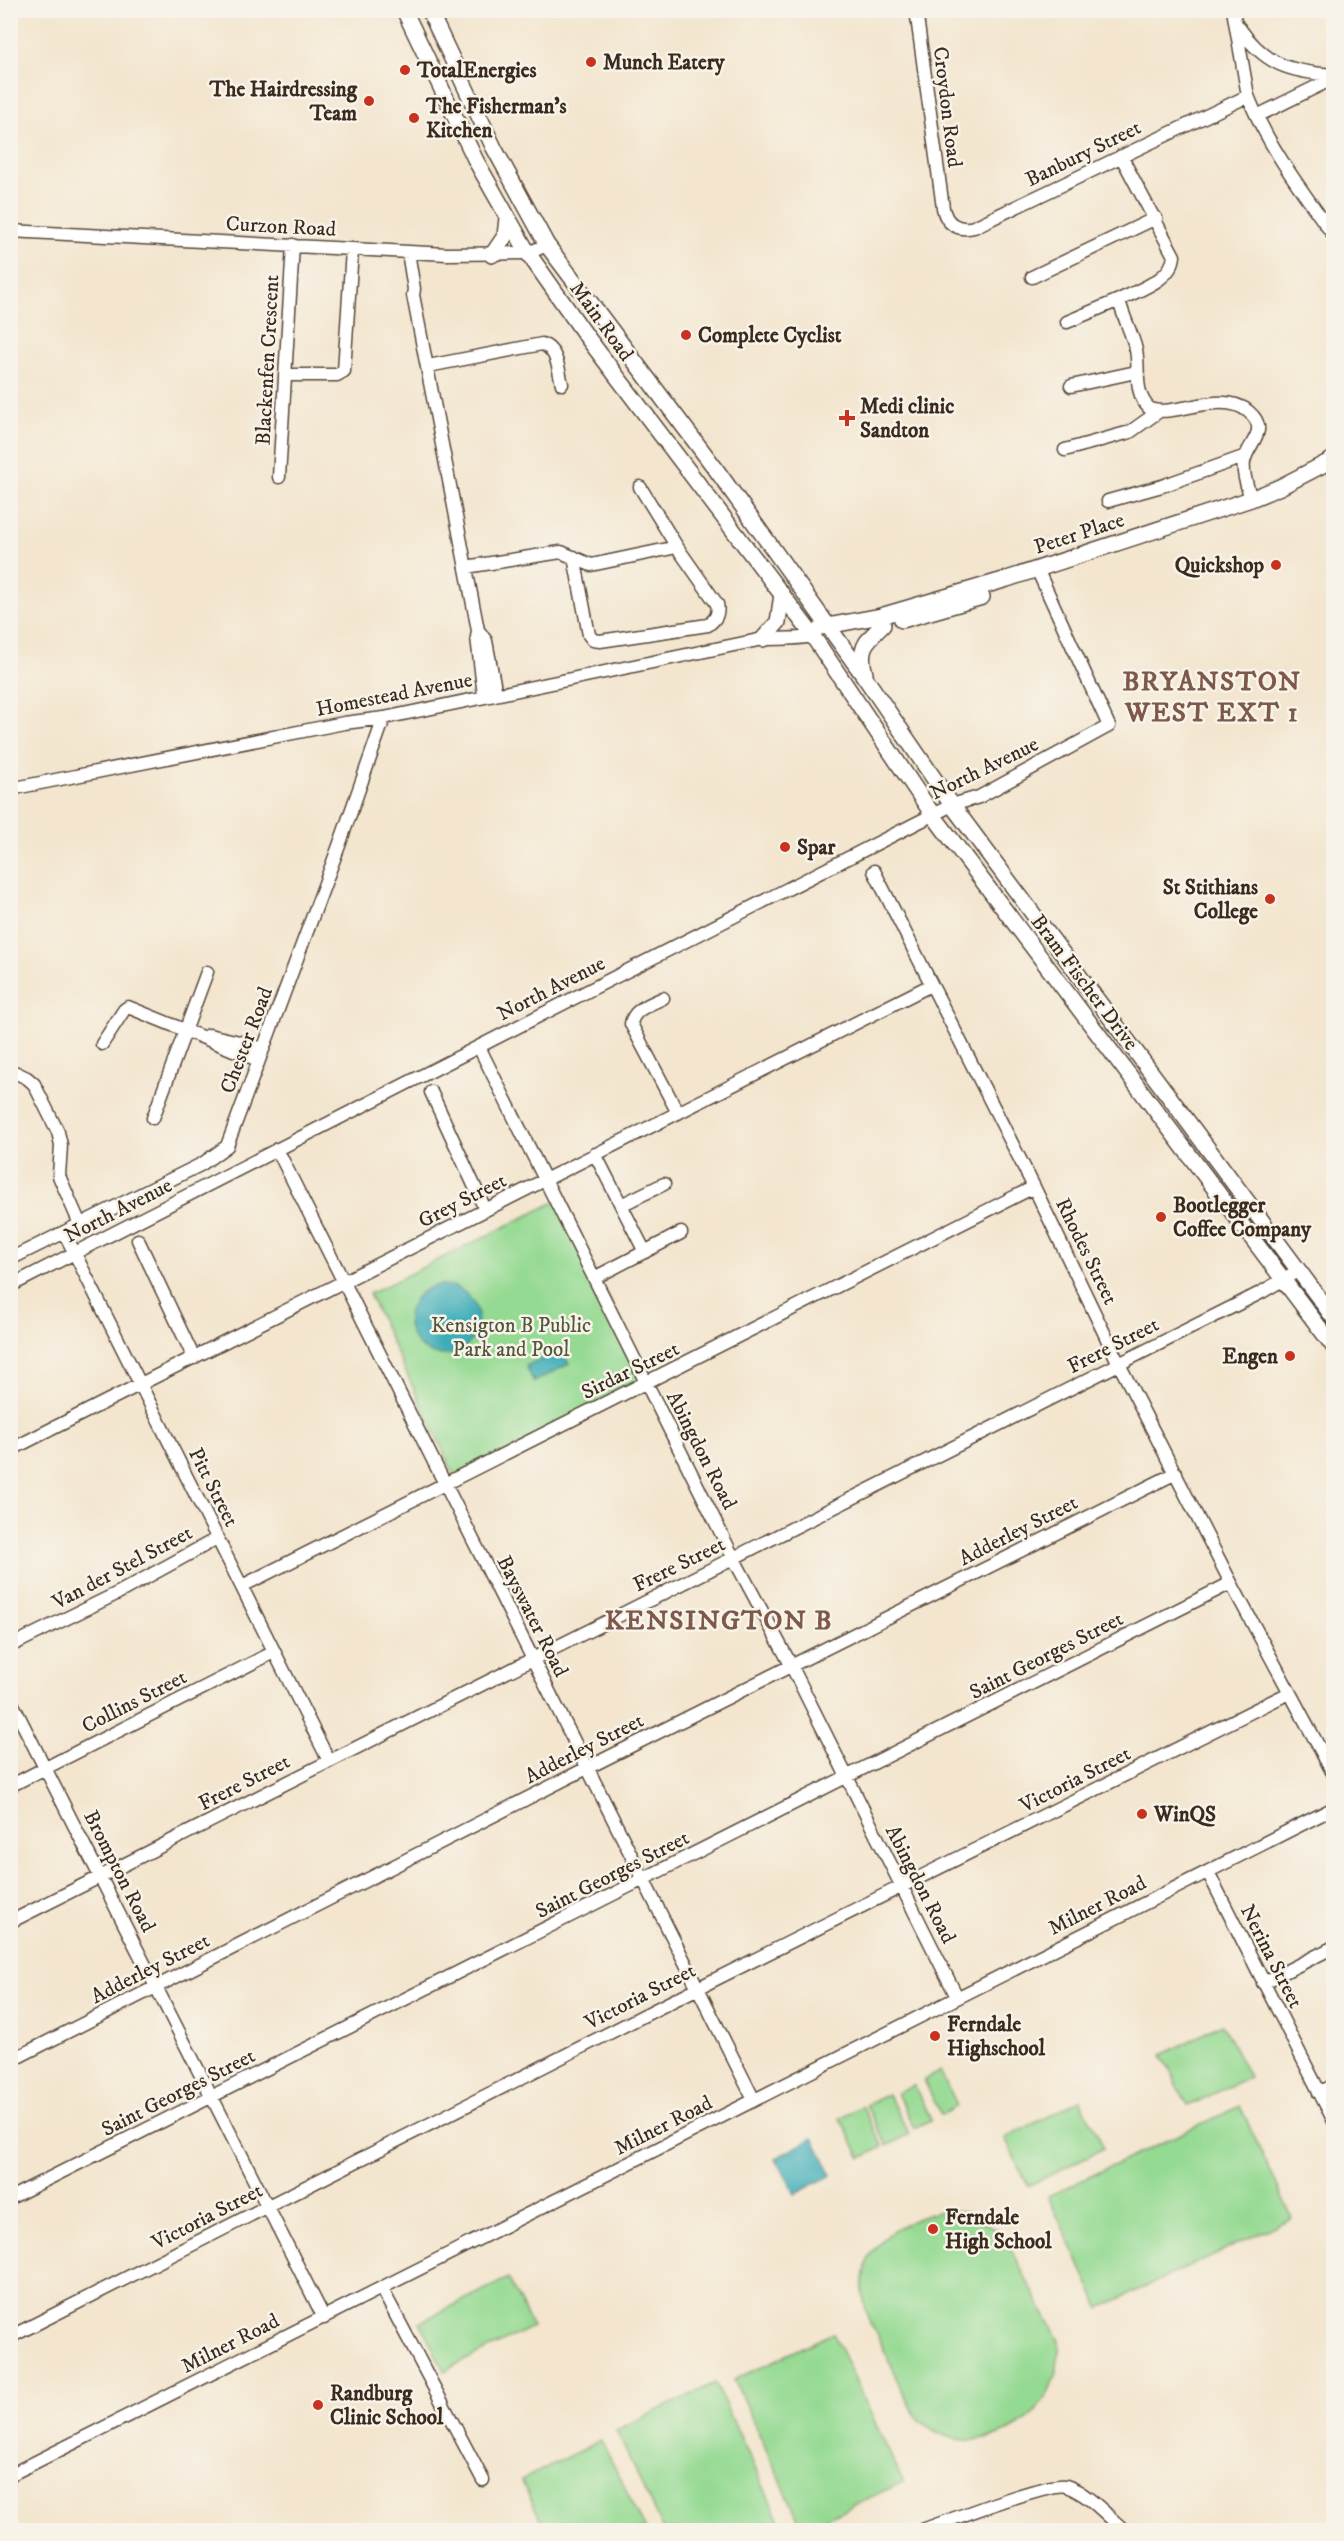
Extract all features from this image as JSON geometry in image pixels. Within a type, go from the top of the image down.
[{"type":"main road","name":"Main Road","points":[[404,10],[467,143],[528,253],[587,337],[810,633]]},
{"type":"main road","name":"Main Road","points":[[429,10],[494,148],[547,245],[715,468],[831,630]]},
{"type":"main road","points":[[492,255],[505,236],[507,218]]},
{"type":"main road","name":"Peter Place","points":[[831,630],[883,625],[980,598],[1038,573],[1251,499],[1334,459]]},
{"type":"main road","name":"Peter Place","points":[[831,630],[1109,551],[1256,503],[1334,467]]},
{"type":"main road","points":[[763,639],[778,622],[782,594]]},
{"type":"main road","points":[[866,679],[862,662],[864,646],[883,625]]},
{"type":"main road","points":[[810,633],[831,630]]},
{"type":"main road","name":"Bram Fischer Drive","points":[[831,630],[952,805],[1334,1318]]},
{"type":"main road","name":"Bram Fischer Drive","points":[[810,633],[933,815],[1334,1347]]},
{"type":"street","name":"Croydon Road","points":[[916,10],[943,208]]},
{"type":"street","points":[[1234,16],[1255,49],[1278,64],[1292,70],[1334,77]]},
{"type":"street","points":[[1234,16],[1248,96],[1257,116],[1277,151],[1334,236]]},
{"type":"street","points":[[1257,116],[1334,77]]},
{"type":"street","name":"Banbury Street","points":[[943,208],[950,222],[958,228],[974,227],[1248,96]]},
{"type":"street","points":[[1067,322],[1119,300],[1164,275],[1172,266],[1174,256],[1156,218],[1121,156]]},
{"type":"street","points":[[1032,277],[1156,218]]},
{"type":"street","name":"Curzon Road","points":[[10,231],[352,250],[492,255],[528,253],[547,245]]},
{"type":"street","name":"Blackenfen Crescent","points":[[279,477],[293,245]]},
{"type":"street","points":[[285,375],[337,375],[344,371],[352,250]]},
{"type":"street","points":[[404,252],[408,290],[413,295],[428,366],[440,440],[478,630],[477,637],[490,695]]},
{"type":"street","points":[[1119,300],[1137,353],[1136,372],[1145,404],[1158,412]]},
{"type":"street","points":[[428,366],[542,344],[554,351],[562,384]]},
{"type":"street","points":[[1071,386],[1136,372]]},
{"type":"street","points":[[1065,450],[1130,432],[1158,412],[1200,404],[1240,406],[1254,417],[1258,427],[1257,437],[1246,456],[1244,472],[1251,499]]},
{"type":"street","points":[[1108,501],[1162,486],[1246,456]]},
{"type":"street","points":[[574,557],[589,635],[593,640],[600,641],[708,625],[714,621],[718,612],[717,604],[676,547],[640,487]]},
{"type":"street","points":[[466,567],[555,552],[564,552],[591,565],[676,547]]},
{"type":"street","name":"North Avenue","points":[[10,1286],[75,1255],[277,1149],[952,805],[979,797],[1108,726],[1038,573]]},
{"type":"street","name":"Homestead Avenue","points":[[10,789],[344,723],[384,718],[763,639],[794,640],[810,633]]},
{"type":"street","name":"Chester Road","points":[[10,1259],[202,1164],[220,1152],[230,1141],[384,718]]},
{"type":"street","name":"Rhodes Street","points":[[874,871],[1034,1187],[1119,1364],[1231,1583],[1334,1775]]},
{"type":"street","points":[[153,1118],[188,1030],[207,972]]},
{"type":"street","name":"Grey Street","points":[[10,1450],[931,986]]},
{"type":"street","points":[[663,998],[637,1011],[632,1017],[632,1024],[678,1113]]},
{"type":"street","points":[[102,1044],[128,1007],[188,1030],[240,1041],[261,1055]]},
{"type":"street","name":"Abingdon Road","points":[[479,1047],[734,1559],[791,1665],[957,1997]]},
{"type":"street","points":[[10,1070],[34,1084],[58,1132],[61,1145],[59,1176],[80,1224]]},
{"type":"street","points":[[431,1092],[485,1209]]},
{"type":"street","name":"Bayswater Road","points":[[277,1149],[443,1484],[754,2100]]},
{"type":"street","points":[[595,1154],[645,1252]]},
{"type":"street","points":[[621,1205],[664,1184]]},
{"type":"street","name":"Sirdar Street","points":[[242,1586],[647,1384],[1034,1187]]},
{"type":"street","name":"Pitt Street","points":[[64,1232],[329,1761]]},
{"type":"street","points":[[594,1278],[681,1233]]},
{"type":"street","points":[[138,1240],[194,1358]]},
{"type":"street","name":"Frere Street","points":[[10,1922],[1262,1292],[1299,1270]]},
{"type":"street","name":"Adderley Street","points":[[10,2061],[791,1665],[1176,1473]]},
{"type":"street","name":"Van der Stel Street","points":[[10,1646],[118,1593],[218,1538]]},
{"type":"street","name":"Saint Georges Street","points":[[10,2198],[1231,1583]]},
{"type":"street","name":"Collins Street","points":[[10,1786],[274,1652]]},
{"type":"street","name":"Victoria Street","points":[[10,2337],[698,1988],[1289,1693]]},
{"type":"street","name":"Brompton Road","points":[[10,1699],[324,2318]]},
{"type":"street","name":"Milner Road","points":[[10,2475],[1334,1808]]},
{"type":"street","name":"Nerina Street","points":[[1208,1872],[1334,2121]]},
{"type":"street","points":[[1263,1983],[1334,1947]]},
{"type":"street","points":[[1319,2093],[1334,2085]]},
{"type":"street","points":[[382,2289],[483,2480]]},
{"type":"street","points":[[922,2530],[1037,2490],[1058,2485],[1078,2491],[1124,2530]]},
{"type":"green space","name":"Kensigton B Public Park and Pool","points":[[559,1200],[652,1384],[455,1476],[369,1294]]},
{"type":"green space","points":[[1222,2024],[1249,2077],[1188,2106],[1162,2055]]},
{"type":"green space","points":[[940,2071],[957,2106],[941,2115],[924,2080]]},
{"type":"green space","points":[[914,2085],[931,2120],[914,2128],[897,2093]]},
{"type":"green space","points":[[888,2094],[909,2134],[887,2146],[866,2105]]},
{"type":"green space","points":[[1080,2100],[1104,2148],[1028,2186],[1005,2138]]},
{"type":"green space","points":[[862,2106],[883,2147],[861,2158],[840,2118]]},
{"type":"green space","points":[[1240,2106],[1292,2218],[1100,2308],[1048,2196]]},
{"type":"green space","points":[[948,2210],[966,2212],[1002,2233],[1059,2341],[1054,2377],[1038,2408],[1030,2417],[1010,2430],[979,2440],[946,2436],[932,2429],[917,2416],[908,2404],[871,2323],[864,2302],[863,2282],[866,2265],[884,2238],[913,2220]]},
{"type":"green space","points":[[508,2278],[532,2327],[444,2371],[420,2322]]},
{"type":"green space","points":[[833,2333],[903,2482],[803,2529],[734,2380]]},
{"type":"green space","points":[[715,2383],[784,2530],[663,2530],[616,2430]]},
{"type":"green space","points":[[601,2440],[646,2530],[546,2530],[521,2480]]},
{"type":"water","points":[[450,1285],[463,1291],[472,1300],[476,1306],[478,1320],[476,1334],[468,1345],[457,1353],[436,1355],[418,1345],[410,1334],[408,1313],[418,1295],[429,1287]]},
{"type":"water","points":[[561,1349],[569,1364],[534,1382],[526,1366]]},
{"type":"water","points":[[813,2138],[832,2175],[795,2194],[776,2158]]},
{"type":"place","name":"Munch Eatery","points":[[591,62]]},
{"type":"place","name":"TotalEnergies","points":[[405,70]]},
{"type":"place","name":"The Hairdressing Team","points":[[369,101]]},
{"type":"place","name":"The Fisherman's Kitchen","points":[[414,118]]},
{"type":"place","name":"Complete Cyclist","points":[[686,335]]},
{"type":"place","name":"Medi clinic Sandton","points":[[847,418]]},
{"type":"place","name":"Quickshop","points":[[1276,565]]},
{"type":"place","name":"Spar","points":[[785,847]]},
{"type":"place","name":"St Stithians College","points":[[1270,899]]},
{"type":"place","name":"Bootlegger Coffee Company","points":[[1161,1217]]},
{"type":"place","name":"Engen","points":[[1290,1356]]},
{"type":"place","name":"WinQS","points":[[1142,1814]]},
{"type":"place","name":"Ferndale Highschool","points":[[935,2036]]},
{"type":"place","name":"Ferndale High School","points":[[933,2229]]},
{"type":"place","name":"Randburg Clinic School","points":[[318,2405]]},
{"type":"district","name":"BRYANSTON WEST EXT 1","points":[[1212,696]]},
{"type":"district","name":"KENSINGTON B","points":[[719,1620]]}]
